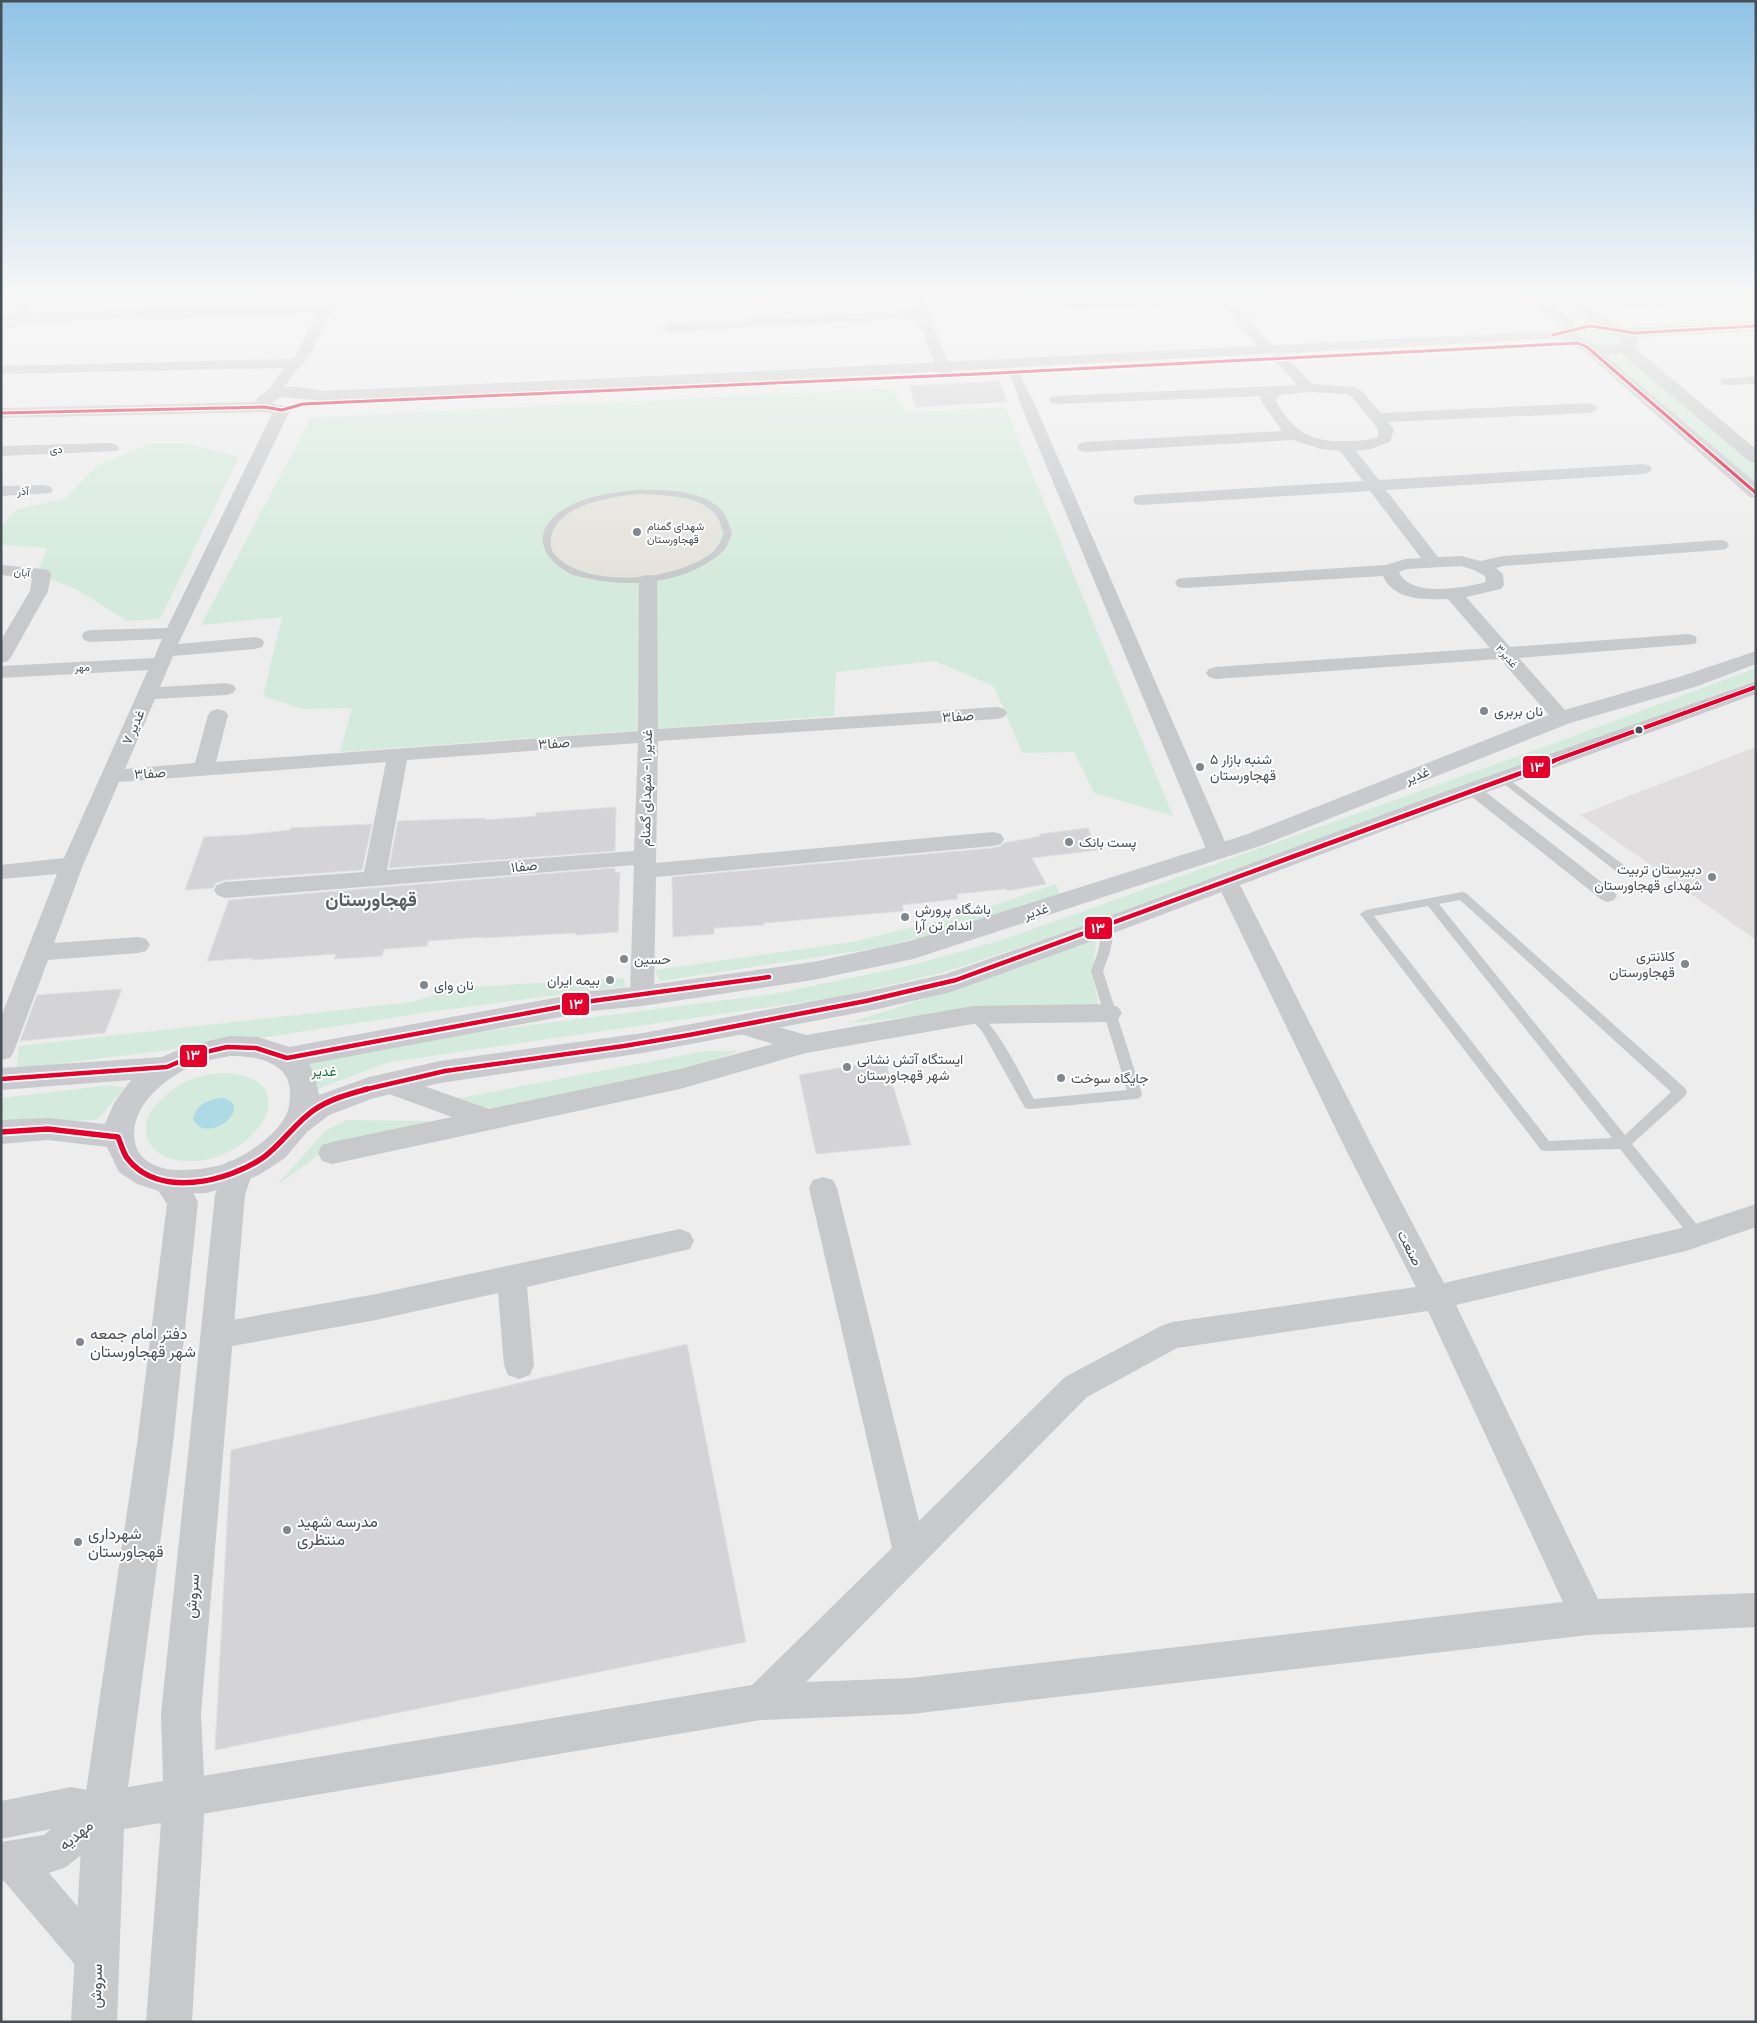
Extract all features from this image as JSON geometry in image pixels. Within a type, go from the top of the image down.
[{"type":"main road","name":"غدیر","points":[[287,1058],[592,1001],[642,996],[813,971],[913,950],[1218,852],[1562,718],[1687,682],[1756,657]]},
{"type":"main road","points":[[297,1124],[305,1105],[306,1087],[300,1071],[287,1058],[269,1050],[250,1046],[230,1046],[187,1057],[167,1067],[151,1079],[132,1100],[120,1122],[118,1137],[121,1150],[127,1161],[144,1174],[167,1181],[190,1182],[214,1179],[238,1171],[272,1151],[297,1124],[319,1107],[369,1088],[440,1072],[643,1043],[878,999],[951,982],[1109,926],[1503,778],[1756,687]]},
{"type":"main road","points":[[1,1079],[167,1067]]},
{"type":"main road","points":[[1,1132],[48,1129],[118,1137]]},
{"type":"street","name":"غدیر ۷","points":[[1,1051],[72,865],[168,649],[276,389]]},
{"type":"street","points":[[302,389],[303,397]]},
{"type":"street","points":[[1,413],[271,402],[303,397],[490,389]]},
{"type":"street","points":[[1021,389],[1218,852]]},
{"type":"street","points":[[1056,400],[1293,389]]},
{"type":"street","points":[[1276,391],[1267,399],[1274,411],[1294,435],[1310,443],[1326,447],[1373,444],[1385,439],[1386,429],[1357,394],[1349,390],[1337,389]]},
{"type":"street","points":[[1636,389],[1756,493]]},
{"type":"street","points":[[1680,389],[1756,458]]},
{"type":"street","points":[[1,404],[271,402]]},
{"type":"street","points":[[1377,418],[1589,408]]},
{"type":"street","points":[[1085,447],[1294,435]]},
{"type":"street","points":[[1344,446],[1433,562]]},
{"type":"street","name":"دی","points":[[1,451],[111,448]]},
{"type":"street","points":[[1141,500],[1644,469]]},
{"type":"street","name":"آذر","points":[[1,492],[45,490]]},
{"type":"street","points":[[1480,566],[1503,561],[1720,545]]},
{"type":"street","points":[[1184,583],[1389,570],[1405,564],[1462,561],[1480,566],[1494,574],[1495,584],[1481,590],[1453,594],[1424,594],[1402,588],[1390,576],[1389,570]]},
{"type":"street","name":"آبان","points":[[1,570],[42,574],[39,591],[1,658]]},
{"type":"street","name":"غدیر ۱ - شهدای گمنام","points":[[642,996],[648,736],[648,580]]},
{"type":"street","name":"غدیر۳","points":[[1453,594],[1562,718]]},
{"type":"street","points":[[91,636],[168,649],[255,643]]},
{"type":"street","points":[[1216,673],[1688,640]]},
{"type":"street","name":"مهر","points":[[1,672],[168,649]]},
{"type":"street","points":[[147,694],[226,689]]},
{"type":"street","name":"صفا۳","points":[[111,776],[648,736],[996,714]]},
{"type":"street","points":[[204,769],[218,716]]},
{"type":"street","points":[[376,871],[398,755]]},
{"type":"street","points":[[1472,790],[1608,896]]},
{"type":"street","name":"صفا۱","points":[[225,890],[376,871],[403,876],[645,864],[993,839]]},
{"type":"street","points":[[1,872],[72,865]]},
{"type":"street","name":"صنعت","points":[[1227,881],[1360,1150],[1450,1324],[1588,1617]]},
{"type":"street","points":[[39,952],[138,945]]},
{"type":"street","points":[[332,1153],[680,1079],[806,1044],[973,1015],[1110,1013]]},
{"type":"street","points":[[740,1025],[806,1044]]},
{"type":"street","points":[[390,1084],[487,1120]]},
{"type":"street","name":"سروش","points":[[169,2022],[184,1798],[181,1714],[230,1195],[238,1171]]},
{"type":"street","name":"سروش","points":[[94,2022],[104,1812],[156,1444],[183,1202],[167,1181]]},
{"type":"street","points":[[823,1188],[910,1553]]},
{"type":"street","points":[[761,1702],[1076,1387],[1172,1335],[1436,1297],[1697,1235],[1756,1216]]},
{"type":"street","points":[[216,1336],[376,1307],[680,1241]]},
{"type":"street","points":[[512,1278],[519,1365]]},
{"type":"street","points":[[104,1812],[761,1702],[911,1696],[1588,1617],[1756,1610]]},
{"type":"street","name":"مهدیه","points":[[1,1820],[71,1806],[104,1812]]},
{"type":"street","name":"مهدیه","points":[[6,1861],[52,1853],[104,1812]]},
{"type":"street","points":[[6,1861],[97,1960]]},
{"type":"lane","points":[[658,492],[677,494],[694,499],[719,513],[726,522],[728,532],[725,543],[717,553],[688,570],[648,580],[604,579],[584,576],[568,569],[556,562],[548,552],[546,542],[548,532],[555,522],[581,505],[598,498],[631,493],[658,492]]},
{"type":"lane","points":[[1503,778],[1621,869]]},
{"type":"lane","points":[[1462,896],[1680,1092],[1625,1143],[1546,1146],[1366,914],[1431,902],[1462,896]]},
{"type":"lane","points":[[1431,902],[1697,1235]]},
{"type":"lane","points":[[973,1015],[987,1028],[1030,1104],[1135,1094],[1097,971],[1104,952],[1109,926]]},
{"type":"shaded area","name":"دبیرستان تربیت شهدای قهجاورستان","points":[[1756,747],[1756,940],[1580,815]]},
{"type":"green space","name":"شهدای گمنام قهجاورستان","points":[[866,389],[894,389],[905,413],[1005,407],[1173,816],[1094,793],[1074,752],[1022,753],[994,686],[934,661],[836,672],[834,716],[340,752],[352,708],[302,709],[263,696],[282,617],[201,625],[311,418]]},
{"type":"green space","points":[[1641,389],[1666,389],[1756,463],[1756,490]]},
{"type":"green space","points":[[151,443],[185,443],[239,457],[160,619],[127,621],[74,588],[37,575],[47,548],[1,545],[1,528],[16,510],[66,498],[96,466]]},
{"type":"green space","name":"غدیر","points":[[1756,668],[1756,680],[1082,927],[941,973],[838,997],[389,1062],[315,1090],[302,1059],[429,1038],[773,994],[908,966],[1002,940],[1563,740]]},
{"type":"green space","points":[[1056,884],[1060,895],[967,925],[884,947],[660,981],[655,970],[853,942],[971,913]]},
{"type":"green space","points":[[1097,936],[1092,974],[1099,1007],[983,1010],[848,1023],[970,984]]},
{"type":"green space","points":[[623,978],[626,986],[429,1012],[248,1040],[16,1069],[19,1046],[412,1002],[455,988]]},
{"type":"green space","points":[[705,1051],[739,1051],[683,1071],[503,1111],[450,1100]]},
{"type":"green space","points":[[216,1073],[247,1077],[264,1088],[269,1104],[263,1121],[249,1138],[228,1152],[203,1160],[176,1160],[161,1154],[150,1144],[147,1137],[147,1121],[152,1109],[164,1097],[184,1083],[194,1078]]},
{"type":"green space","points":[[110,1085],[125,1088],[97,1120],[1,1123],[1,1098]]},
{"type":"green space","points":[[346,1120],[427,1121],[424,1128],[327,1149],[277,1185],[325,1131]]},
{"type":"sand","points":[[649,495],[693,502],[713,513],[719,520],[721,530],[718,543],[712,551],[698,562],[684,568],[670,573],[639,578],[623,578],[588,573],[564,563],[556,555],[551,544],[553,533],[563,519],[573,511],[611,498]]},
{"type":"water","points":[[222,1098],[231,1102],[234,1109],[232,1116],[217,1127],[208,1129],[199,1126],[193,1119],[200,1106],[207,1101]]},
{"type":"building","points":[[910,389],[1002,389],[1007,402],[916,407]]},
{"type":"building","points":[[616,807],[615,851],[389,868],[398,821],[486,818],[485,820],[536,816],[536,813]]},
{"type":"building","points":[[372,824],[362,870],[225,880],[216,883],[213,888],[185,890],[204,837],[244,835],[290,830],[291,828]]},
{"type":"building","points":[[1088,828],[1098,850],[1032,858],[1046,884],[1007,891],[1006,889],[957,894],[958,899],[902,905],[904,911],[714,928],[714,934],[673,937],[672,877],[993,848],[1004,843],[1041,836],[1040,834]]},
{"type":"building","points":[[615,868],[615,873],[620,872],[618,932],[428,941],[427,946],[384,949],[382,956],[334,959],[336,954],[207,961],[229,900]]},
{"type":"building","points":[[122,989],[105,1033],[20,1041],[37,995]]},
{"type":"building","points":[[885,1060],[911,1145],[816,1154],[799,1075]]},
{"type":"building","name":"مدرسه شهید منتظری","points":[[687,1344],[746,1642],[215,1750],[231,1450]]},
{"type":"transit line","name":"۱۳","points":[[1,413],[264,407],[282,410],[303,404],[631,389]]},
{"type":"transit line","name":"۱۳","points":[[1636,389],[1756,493]]},
{"type":"transit line","name":"۱۳","points":[[1,1132],[48,1129],[118,1137],[127,1158],[139,1170],[154,1178],[172,1182],[209,1180],[228,1175],[259,1160],[271,1151],[307,1115],[332,1100],[353,1093],[383,1084],[445,1071],[667,1039],[866,1001],[956,980],[1756,687]]},
{"type":"transit line","name":"۱۳","points":[[1,1079],[167,1067],[197,1054],[227,1047],[256,1048],[287,1058],[592,1001],[769,977]]},
{"type":"place","name":"شهدای گمنام قهجاورستان","points":[[637,532]]},
{"type":"place","name":"نان بربری","points":[[1484,711]]},
{"type":"place","name":"۵ شنبه بازار قهجاورستان","points":[[1200,767]]},
{"type":"place","name":"پست بانک","points":[[1069,842]]},
{"type":"place","name":"دبیرستان تربیت شهدای قهجاورستان","points":[[1712,877]]},
{"type":"place","name":"باشگاه پرورش اندام تن آرا","points":[[905,917]]},
{"type":"place","name":"حسین","points":[[624,959]]},
{"type":"place","name":"کلانتری قهجاورستان","points":[[1685,964]]},
{"type":"place","name":"بیمه ایران","points":[[610,980]]},
{"type":"place","name":"نان وای","points":[[424,985]]},
{"type":"place","name":"ایستگاه آتش نشانی شهر قهجاورستان","points":[[847,1067]]},
{"type":"place","name":"جایگاه سوخت","points":[[1061,1078]]},
{"type":"place","name":"دفتر امام جمعه شهر قهجاورستان","points":[[80,1342]]},
{"type":"place","name":"مدرسه شهید منتظری","points":[[287,1530]]},
{"type":"place","name":"شهرداری قهجاورستان","points":[[78,1542]]},
{"type":"district","name":"قهجاورستان","points":[[371,899]]}]
